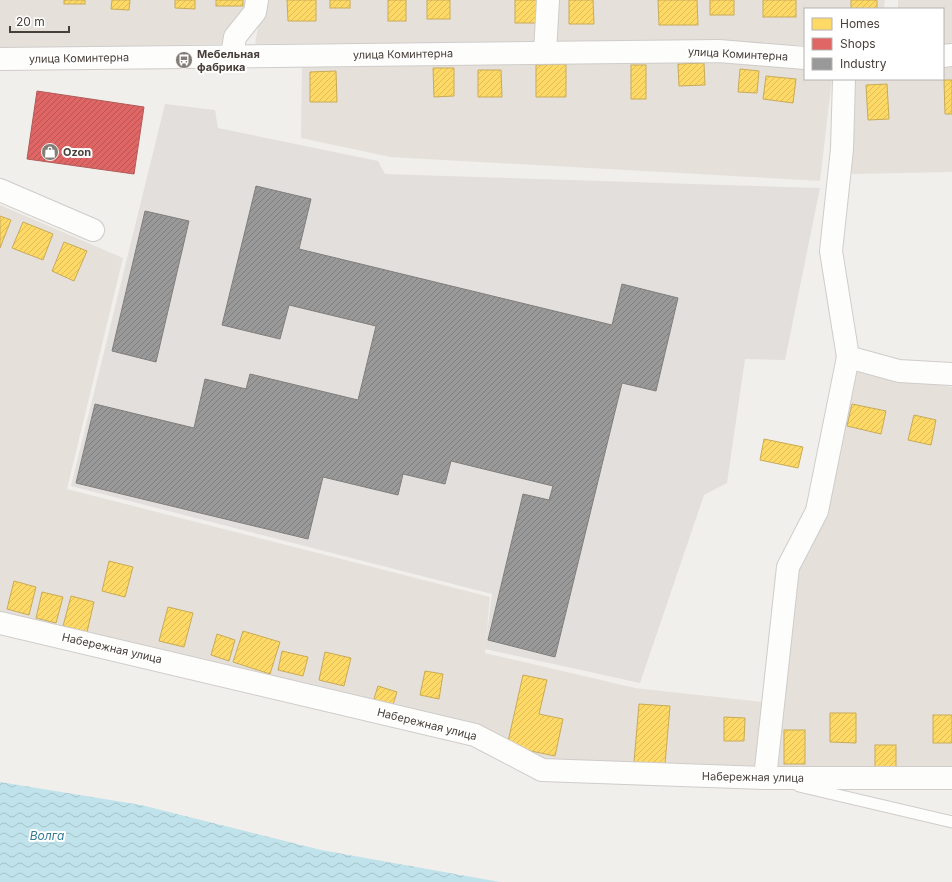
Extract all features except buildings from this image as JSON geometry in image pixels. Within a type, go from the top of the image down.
[{"type":"street","points":[[232,55],[235,36],[254,12],[256,0]]},
{"type":"street","points":[[545,52],[548,0]]},
{"type":"street","name":"улица Коминтерна","points":[[0,59],[232,55],[295,56],[719,51],[804,58]]},
{"type":"street","points":[[765,778],[788,567],[817,511],[848,357],[830,251],[842,149],[844,80]]},
{"type":"street","points":[[0,190],[93,230]]},
{"type":"street","points":[[848,357],[900,371],[952,374]]},
{"type":"street","name":"Набережная улица","points":[[0,623],[475,735],[542,770],[765,778],[952,778]]},
{"type":"lane","points":[[765,778],[952,822]]},
{"type":"shaded area","points":[[0,0],[247,0],[247,4],[223,44],[0,49]]},
{"type":"shaded area","points":[[263,0],[540,0],[538,43],[255,44]]},
{"type":"shaded area","points":[[555,0],[885,0],[884,8],[804,8],[804,45],[553,43]]},
{"type":"shaded area","points":[[898,0],[952,0],[952,44],[944,44],[944,8],[898,8]]},
{"type":"shaded area","points":[[716,59],[804,69],[804,80],[832,80],[820,181],[390,157],[301,138],[302,63]]},
{"type":"shaded area","points":[[952,65],[952,172],[852,174],[853,80],[944,80],[944,66]]},
{"type":"shaded area","points":[[165,104],[215,110],[218,128],[378,161],[385,174],[820,188],[785,360],[745,359],[727,483],[704,495],[640,683],[485,649],[492,594],[71,486]]},
{"type":"shaded area","points":[[0,205],[123,258],[67,489],[490,597],[485,653],[635,688],[763,702],[754,770],[543,760],[0,615]]},
{"type":"shaded area","points":[[853,369],[952,387],[952,773],[772,772],[794,570]]},
{"type":"water","name":"Волга","points":[[0,782],[141,805],[321,850],[500,882],[0,882]]},
{"type":"place","name":"Мебельная фабрика","points":[[184,60]]},
{"type":"place","name":"Ozon","points":[[50,152]]}]
